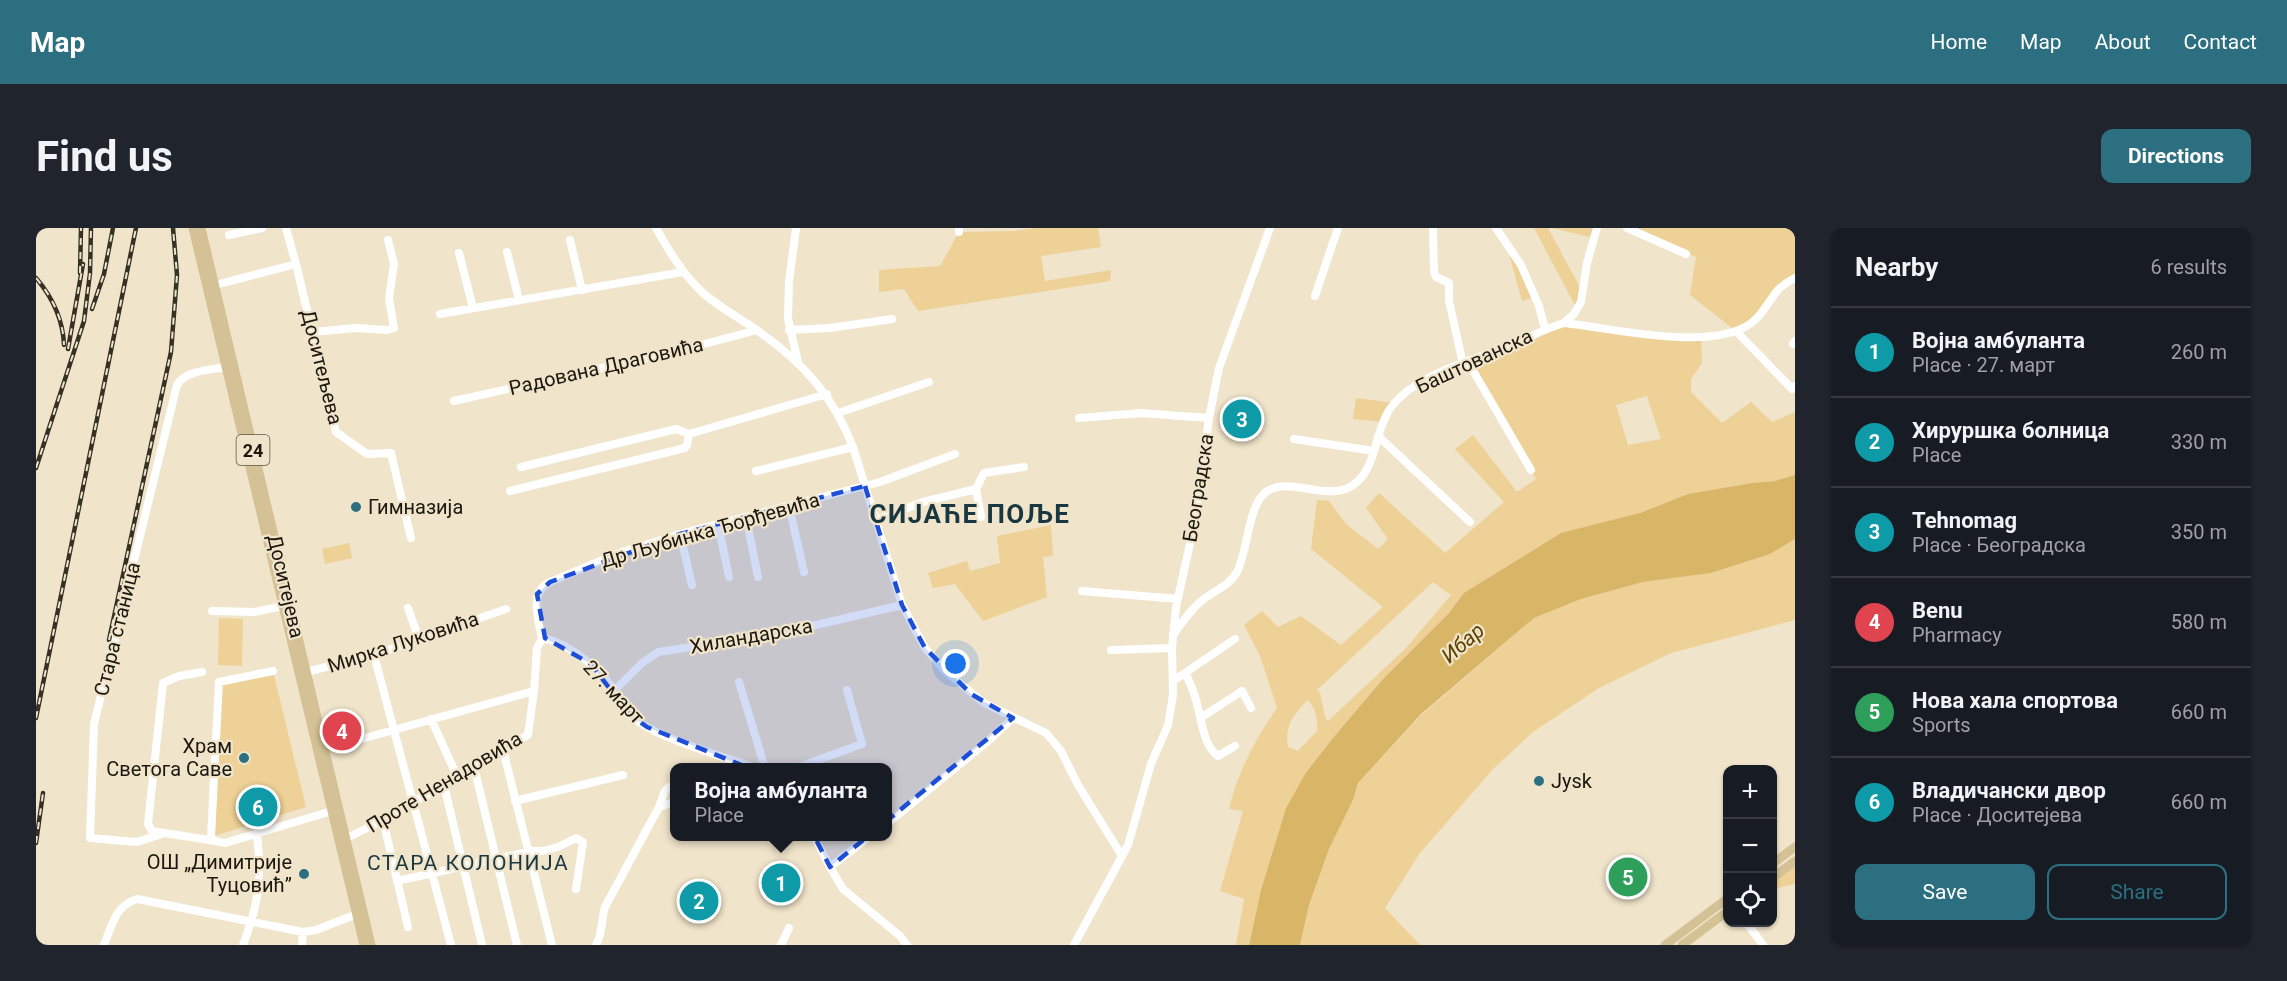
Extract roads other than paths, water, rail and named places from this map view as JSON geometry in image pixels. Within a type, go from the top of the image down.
[{"type":"main road","name":"Доситејева","points":[[193,228],[211,286],[343,840],[371,945]]},
{"type":"main road","name":"Доситејева","points":[[201,228],[226,367],[283,606],[303,673]]},
{"type":"main road","name":"Доситејева","points":[[327,774],[332,811],[343,840],[364,945]]},
{"type":"main road","points":[[1777,861],[1795,847]]},
{"type":"main road","points":[[1777,875],[1795,861]]},
{"type":"main road","points":[[1665,945],[1723,902]]},
{"type":"main road","points":[[1682,945],[1723,915]]},
{"type":"street","points":[[229,235],[262,228]]},
{"type":"street","name":"Доситељева","points":[[286,228],[336,432],[367,453],[391,453],[411,538]]},
{"type":"street","points":[[656,228],[683,273],[702,292],[783,350],[826,394],[838,413],[853,447],[902,605],[925,648],[944,670],[984,703],[1046,734],[1061,751],[1078,785],[1122,856]]},
{"type":"street","points":[[796,228],[789,282],[788,319],[799,364]]},
{"type":"street","name":"Београдска","points":[[1074,945],[1122,856],[1137,821],[1151,764],[1168,725],[1173,681],[1173,634],[1195,521],[1209,418],[1224,351],[1270,228]]},
{"type":"street","points":[[1314,296],[1338,228]]},
{"type":"street","points":[[1433,228],[1434,272],[1436,277],[1449,283],[1449,302],[1466,363],[1531,470]]},
{"type":"street","points":[[1496,228],[1521,265],[1539,306],[1545,328]]},
{"type":"street","points":[[1564,323],[1574,314],[1581,302],[1587,262],[1597,228]]},
{"type":"street","points":[[1627,228],[1686,254]]},
{"type":"street","points":[[313,332],[356,328],[387,330],[394,328],[389,299],[393,258],[387,240]]},
{"type":"street","points":[[570,240],[582,290]]},
{"type":"street","points":[[507,252],[519,300]]},
{"type":"street","points":[[459,253],[473,308]]},
{"type":"street","points":[[211,286],[296,264]]},
{"type":"street","points":[[440,314],[683,273]]},
{"type":"street","name":"Баштованска","points":[[1173,634],[1199,602],[1231,581],[1237,573],[1245,552],[1256,506],[1264,493],[1282,487],[1336,491],[1348,489],[1364,475],[1388,412],[1401,397],[1426,379],[1516,343],[1545,328],[1564,323],[1701,338],[1736,331],[1752,323],[1776,292],[1794,279]]},
{"type":"street","points":[[789,330],[830,328],[892,319]]},
{"type":"street","name":"Радована Драговића","points":[[454,401],[678,351],[757,330]]},
{"type":"street","points":[[1736,331],[1792,389],[1795,386]]},
{"type":"street","points":[[783,350],[790,347],[792,341]]},
{"type":"street","name":"Стара станица","points":[[162,834],[141,841],[129,842],[90,838],[94,724],[177,385],[180,379],[187,376],[226,367]]},
{"type":"street","points":[[838,413],[929,382]]},
{"type":"street","points":[[521,467],[676,429],[689,434],[826,394]]},
{"type":"street","points":[[1078,418],[1141,413],[1209,418]]},
{"type":"street","points":[[510,491],[685,448],[689,434]]},
{"type":"street","points":[[1378,435],[1470,522]]},
{"type":"street","points":[[1294,439],[1374,450]]},
{"type":"street","points":[[756,471],[853,447]]},
{"type":"street","name":"Др Љубинка Ђорђевића","points":[[542,639],[537,594],[543,585],[605,558],[680,534],[865,486],[955,454]]},
{"type":"street","points":[[981,517],[976,489],[984,473],[1024,466]]},
{"type":"street","points":[[876,520],[923,502],[976,489]]},
{"type":"street","points":[[789,506],[804,572]]},
{"type":"street","points":[[746,517],[758,577]]},
{"type":"street","points":[[718,524],[729,577]]},
{"type":"street","points":[[680,534],[692,585]]},
{"type":"street","points":[[1082,591],[1178,599]]},
{"type":"street","name":"Хиландарска","points":[[614,691],[642,663],[664,650],[777,634],[902,605]]},
{"type":"street","points":[[212,610],[254,612],[283,606]]},
{"type":"street","points":[[408,608],[419,639]]},
{"type":"street","name":"Мирка Луковића","points":[[303,673],[375,655],[506,609]]},
{"type":"street","name":"Проте Ненадовића","points":[[343,840],[413,803],[528,735],[537,648],[542,639]]},
{"type":"street","name":"27. март","points":[[542,639],[554,641],[588,662],[605,677],[629,714],[647,727],[742,763]]},
{"type":"street","points":[[1173,681],[1236,639]]},
{"type":"street","points":[[1111,650],[1172,648]]},
{"type":"street","points":[[375,655],[451,945]]},
{"type":"street","points":[[215,841],[211,837],[219,682],[273,671]]},
{"type":"street","points":[[129,842],[139,838],[148,824],[163,683],[178,676],[202,672]]},
{"type":"street","points":[[1186,674],[1202,717],[1207,741],[1215,755],[1218,756],[1235,746]]},
{"type":"street","points":[[739,682],[763,763]]},
{"type":"street","points":[[810,763],[862,744],[847,690]]},
{"type":"street","points":[[1202,717],[1242,690],[1251,708]]},
{"type":"street","points":[[340,745],[534,691]]},
{"type":"street","points":[[892,821],[1013,718]]},
{"type":"street","points":[[431,719],[457,776]]},
{"type":"street","points":[[503,750],[552,945]]},
{"type":"street","points":[[474,767],[517,945]]},
{"type":"street","points":[[515,801],[623,775]]},
{"type":"street","points":[[444,784],[482,945]]},
{"type":"street","points":[[596,945],[601,933],[601,920],[605,907],[659,807],[665,791],[670,787]]},
{"type":"street","points":[[659,807],[670,804]]},
{"type":"street","name":"Стара станица","points":[[148,824],[152,831],[162,834],[225,843],[332,811]]},
{"type":"street","points":[[383,820],[408,927]]},
{"type":"street","points":[[243,945],[258,902],[260,878],[257,835]]},
{"type":"street","points":[[397,881],[558,847],[576,838],[581,840],[583,845],[576,888]]},
{"type":"street","points":[[816,841],[843,889],[908,945]]},
{"type":"street","points":[[830,867],[865,841]]},
{"type":"street","points":[[104,945],[117,910],[137,899],[303,932],[316,930],[357,914]]},
{"type":"street","points":[[1750,927],[1763,945]]},
{"type":"street","points":[[781,945],[789,928]]},
{"type":"street","points":[[302,945],[303,932]]},
{"type":"water","name":"Ибар","points":[[1795,475],[1795,539],[1770,554],[1711,573],[1643,582],[1581,599],[1534,618],[1421,714],[1358,783],[1353,800],[1329,849],[1309,905],[1300,945],[1249,945],[1261,890],[1286,808],[1305,774],[1384,678],[1448,614],[1464,593],[1561,533],[1640,513],[1688,494],[1775,481]]},
{"type":"railway","points":[[80,273],[81,228]]},
{"type":"railway","points":[[36,468],[84,321],[90,273],[91,228]]},
{"type":"railway","points":[[92,309],[104,274],[113,228]]},
{"type":"railway","points":[[36,718],[136,228]]},
{"type":"railway","points":[[109,640],[171,352],[177,275],[173,228]]},
{"type":"railway","points":[[68,349],[83,264]]},
{"type":"railway","points":[[36,278],[56,309],[62,326],[64,345]]},
{"type":"railway","points":[[36,843],[43,793]]},
{"type":"place","name":"Tehnomag","points":[[1242,419]]},
{"type":"place","name":"Гимназија","points":[[356,507]]},
{"type":"place","name":"Benu","points":[[342,731]]},
{"type":"place","name":"Храм Светога Саве","points":[[244,758]]},
{"type":"place","name":"Jysk","points":[[1539,781]]},
{"type":"place","name":"Владичански двор","points":[[258,807]]},
{"type":"place","name":"ОШ „Димитрије Туцовић”","points":[[304,874]]},
{"type":"place","name":"Нова хала спортова","points":[[1628,877]]},
{"type":"place","name":"Војна амбуланта","points":[[781,883]]},
{"type":"place","name":"Хируршка болница","points":[[699,901]]},
{"type":"district","name":"СИЈАЋЕ ПОЉЕ","points":[[970,514]]},
{"type":"district","name":"СТАРА КОЛОНИЈА","points":[[468,863]]}]
